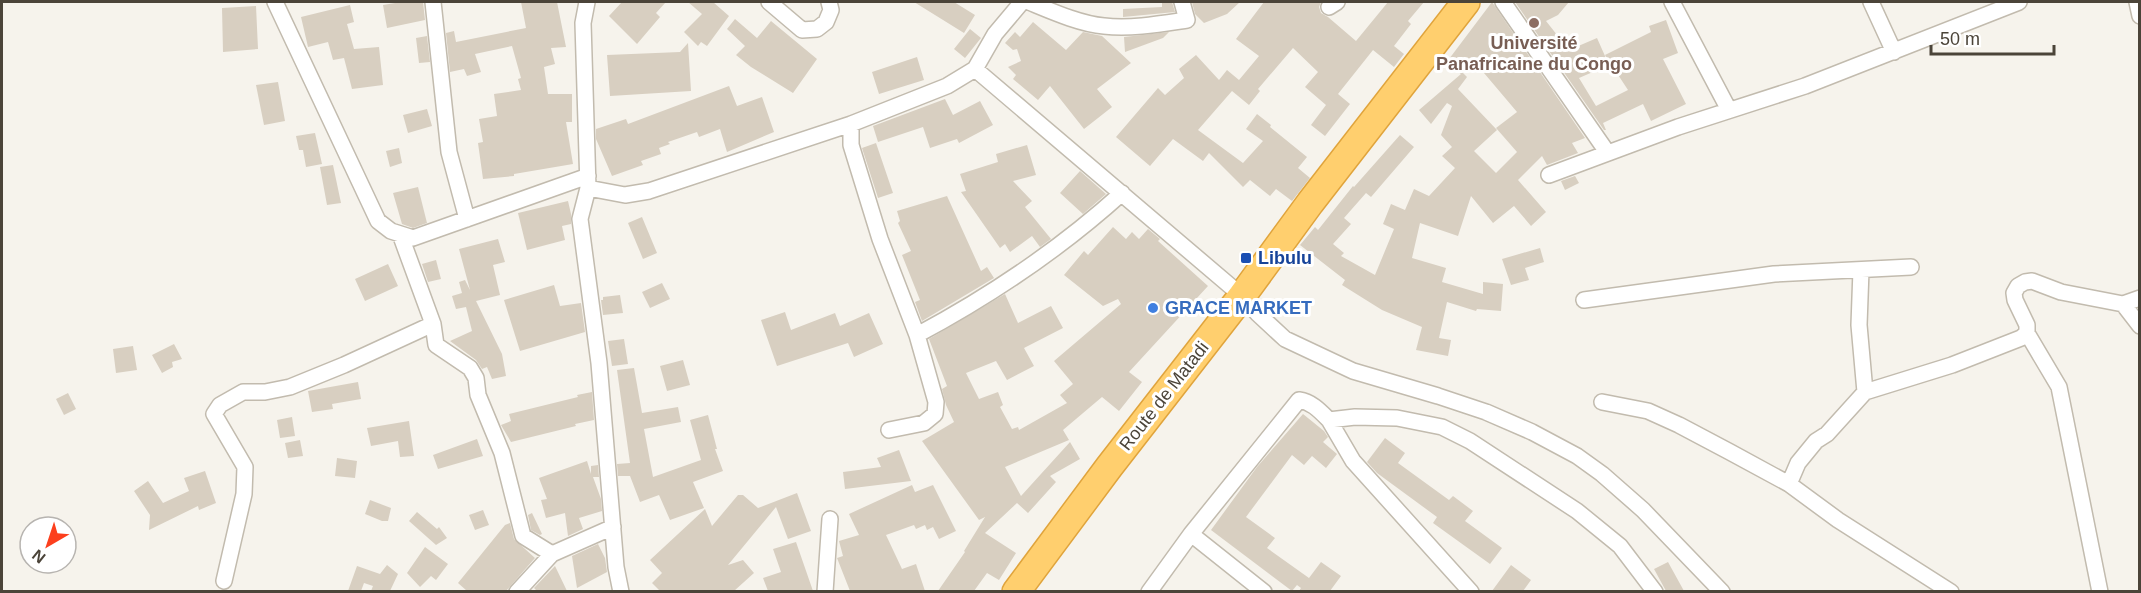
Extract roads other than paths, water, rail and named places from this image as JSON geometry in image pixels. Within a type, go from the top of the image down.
[{"type":"highway","name":"Route de Matadi","points":[[1016,591],[1242,296],[1310,203],[1467,2]]},
{"type":"street","points":[[275,2],[378,220],[391,231],[413,238],[588,182],[625,195],[649,191],[851,124],[947,86],[975,69],[995,34],[1022,2]]},
{"type":"street","points":[[433,2],[449,152],[467,219]]},
{"type":"street","points":[[587,2],[584,35],[588,182],[580,219],[599,363],[616,567],[621,591]]},
{"type":"street","points":[[769,2],[802,30],[817,29],[826,22],[831,10],[829,2]]},
{"type":"street","points":[[1029,2],[1103,27],[1153,25],[1187,20],[1182,2]]},
{"type":"street","points":[[1503,2],[1607,152]]},
{"type":"street","points":[[1672,2],[1729,110]]},
{"type":"street","points":[[1871,2],[1894,52]]},
{"type":"street","points":[[1549,175],[1607,152],[1805,86],[2019,2]]},
{"type":"street","points":[[2137,2],[2139,16]]},
{"type":"street","points":[[975,69],[1242,296],[1285,339],[1353,371],[1486,412],[1532,432],[1577,456],[1602,474],[1643,510],[1722,591]]},
{"type":"street","points":[[851,124],[851,145],[880,239],[917,335],[936,402],[935,414],[924,423],[889,430]]},
{"type":"street","points":[[917,335],[954,315],[1048,253],[1087,224],[1122,193]]},
{"type":"street","points":[[400,234],[433,324],[436,345],[470,368],[476,378],[478,395],[502,453],[523,536],[552,554]]},
{"type":"street","points":[[1584,300],[1774,274],[1911,267]]},
{"type":"street","points":[[1862,270],[1859,325],[1865,392]]},
{"type":"street","points":[[2100,591],[2059,387],[2028,333],[2014,293],[2018,286],[2032,281],[2061,292],[2122,304],[2139,298]]},
{"type":"street","points":[[2122,304],[2139,326]]},
{"type":"street","points":[[224,581],[244,494],[245,467],[214,414],[220,405],[243,392],[264,392],[290,387],[433,324]]},
{"type":"street","points":[[1789,484],[1798,463],[1816,441],[1827,435],[1865,392],[1952,365],[2021,338],[2028,333]]},
{"type":"street","points":[[1149,591],[1191,534],[1299,400],[1305,400],[1329,420],[1353,460],[1471,591]]},
{"type":"street","points":[[1602,402],[1648,411],[1669,420],[1789,484],[1838,520],[1951,591]]},
{"type":"street","points":[[1329,420],[1355,417],[1396,418],[1442,427],[1470,441],[1586,518],[1620,546],[1655,591]]},
{"type":"street","points":[[825,591],[830,519]]},
{"type":"street","points":[[517,591],[552,554],[613,527]]},
{"type":"street","points":[[1191,534],[1264,591]]},
{"type":"place","name":"Université Panafricaine du Congo","points":[[1534,23]]},
{"type":"place","name":"Libulu","points":[[1246,258]]},
{"type":"place","name":"GRACE MARKET","points":[[1153,308]]}]
